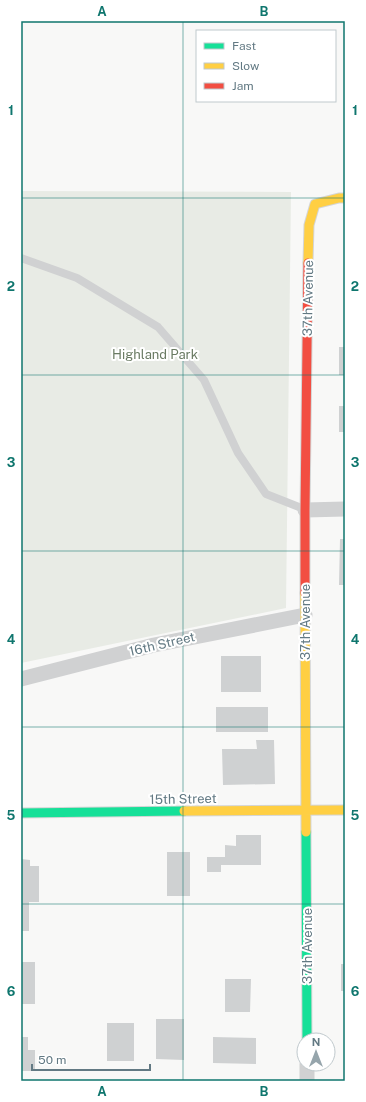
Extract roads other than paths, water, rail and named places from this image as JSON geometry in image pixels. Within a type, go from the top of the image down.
[{"type":"street","name":"37th Avenue","points":[[307,1032],[305,510],[309,225],[315,204],[345,198]]},
{"type":"street","points":[[305,510],[345,509]]},
{"type":"street","name":"16th Street","points":[[21,679],[154,645],[305,615]]},
{"type":"street","name":"15th Street","points":[[21,813],[345,810]]},
{"type":"lane","points":[[21,258],[77,278],[158,327],[204,380],[238,453],[266,494],[305,510]]},
{"type":"park label","name":"Highland Park","points":[[155,354]]}]
